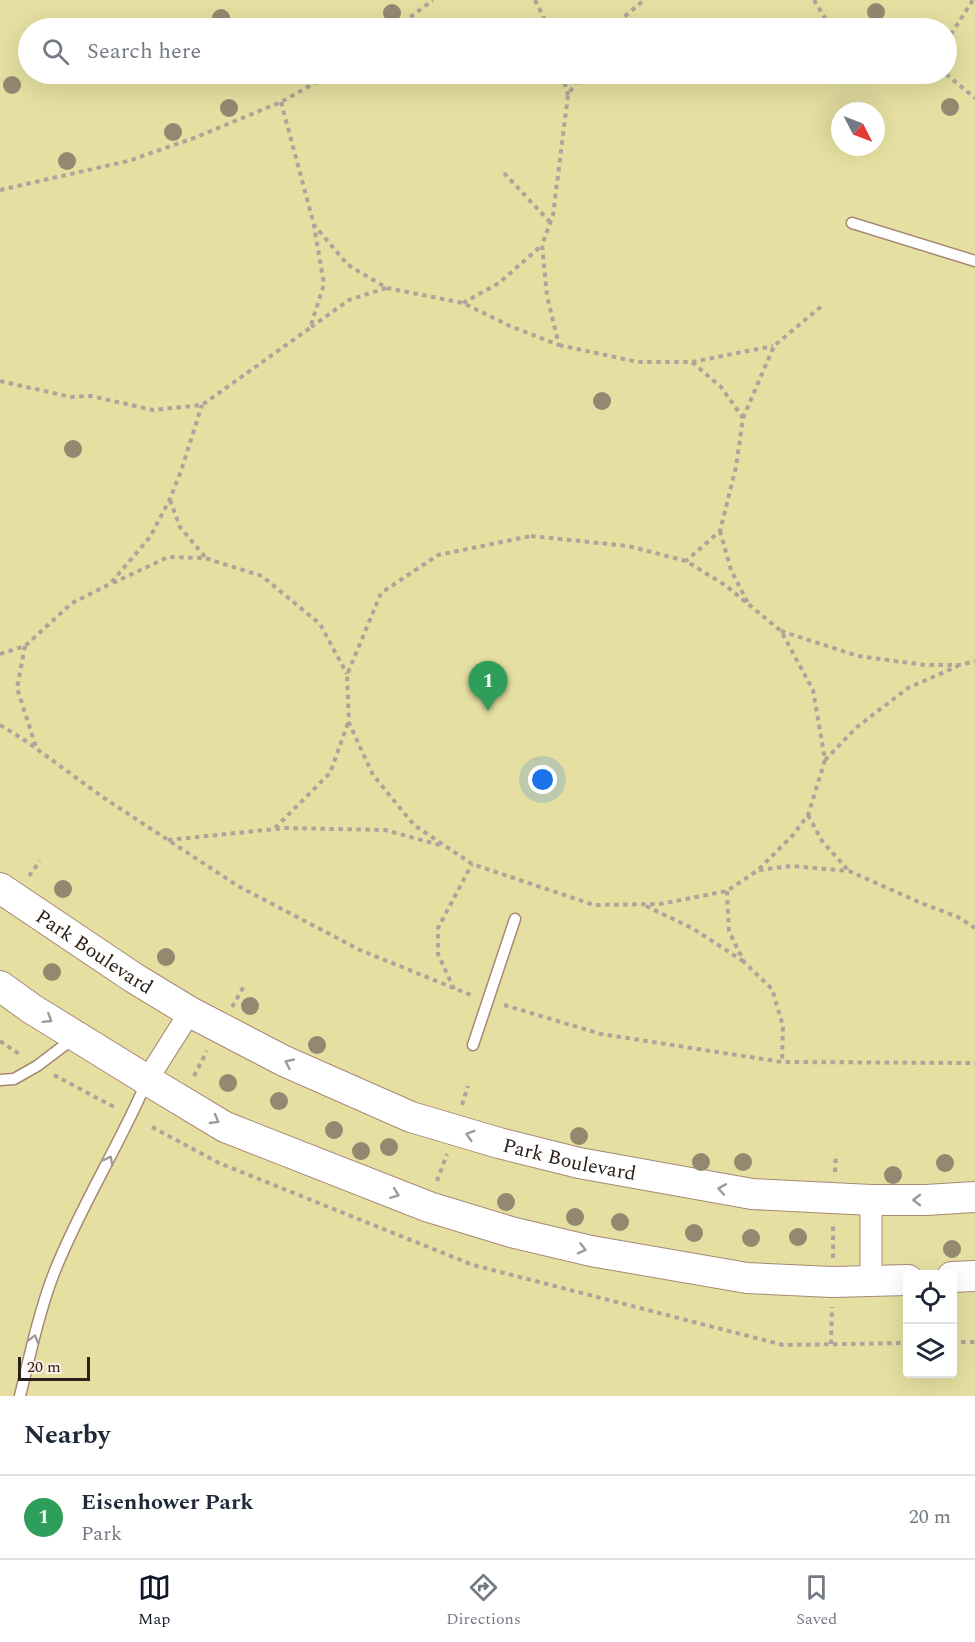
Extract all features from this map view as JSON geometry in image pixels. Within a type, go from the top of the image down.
[{"type":"street","name":"Park Boulevard","points":[[13,885],[134,978],[190,1012],[284,1061],[411,1117],[499,1143],[579,1163],[752,1194],[871,1200],[975,1197]]},
{"type":"street","points":[[0,986],[32,1009],[225,1126],[423,1205],[511,1232],[591,1251],[747,1278],[832,1282],[903,1280]]},
{"type":"street","points":[[147,1080],[190,1012]]},
{"type":"street","points":[[871,1200],[871,1281]]},
{"type":"street","points":[[957,1277],[975,1276]]},
{"type":"lane","points":[[852,223],[975,261]]},
{"type":"lane","points":[[473,1045],[515,919]]},
{"type":"lane","points":[[0,1080],[14,1079],[37,1066],[76,1036]]},
{"type":"lane","points":[[20,1396],[54,1273],[75,1226],[132,1116],[147,1080]]},
{"type":"path","points":[[409,18],[433,0]]},
{"type":"path","points":[[535,0],[544,18]]},
{"type":"path","points":[[623,18],[644,0]]},
{"type":"path","points":[[814,0],[825,18]]},
{"type":"path","points":[[957,25],[973,0]]},
{"type":"path","points":[[957,83],[975,98]]},
{"type":"path","points":[[0,190],[128,161],[194,138],[280,102],[313,84]]},
{"type":"path","points":[[559,345],[547,296],[542,245],[553,215],[568,94],[565,84]]},
{"type":"path","points":[[568,94],[574,84]]},
{"type":"path","points":[[280,102],[314,225],[324,284],[310,328]]},
{"type":"path","points":[[504,172],[550,222]]},
{"type":"path","points":[[314,225],[348,265],[387,288],[463,303],[510,326],[559,345],[638,362],[692,362],[774,346]]},
{"type":"path","points":[[463,303],[499,283],[542,245]]},
{"type":"path","points":[[0,381],[71,397],[91,396],[153,410],[202,405],[349,300],[387,288]]},
{"type":"path","points":[[749,605],[731,570],[720,531],[736,468],[743,418],[774,346],[823,305]]},
{"type":"path","points":[[692,362],[721,387],[743,418]]},
{"type":"path","points":[[110,584],[150,537],[170,499],[202,405]]},
{"type":"path","points":[[170,499],[180,527],[206,558]]},
{"type":"path","points":[[686,561],[720,531]]},
{"type":"path","points":[[781,631],[813,690],[825,759],[808,814],[793,835],[758,870],[727,891],[660,904],[594,905],[472,864],[414,825],[373,774],[349,723],[347,675],[381,593],[438,555],[531,536],[628,546],[686,561],[725,585],[781,631],[858,656],[925,665],[962,665]]},
{"type":"path","points":[[0,654],[25,646],[72,603],[110,584],[168,557],[206,558],[262,576],[320,624],[347,675]]},
{"type":"path","points":[[25,646],[17,688],[38,750]]},
{"type":"path","points":[[825,759],[857,727],[908,688],[975,661]]},
{"type":"path","points":[[273,829],[330,773],[349,723]]},
{"type":"path","points":[[0,725],[104,798],[238,886],[360,950],[454,989],[601,1034],[782,1062],[975,1063]]},
{"type":"path","points":[[808,814],[822,840],[849,871]]},
{"type":"path","points":[[167,840],[285,828],[385,830],[447,847]]},
{"type":"path","points":[[13,885],[40,861]]},
{"type":"path","points":[[454,989],[438,954],[438,928],[472,864]]},
{"type":"path","points":[[758,870],[791,866],[849,871],[958,917],[975,928]]},
{"type":"path","points":[[727,891],[729,931],[744,962]]},
{"type":"path","points":[[643,904],[692,928],[744,962],[772,989],[783,1026],[782,1062]]},
{"type":"path","points":[[229,1012],[244,986]]},
{"type":"path","points":[[0,1041],[37,1066],[124,1112]]},
{"type":"path","points":[[190,1082],[207,1050]]},
{"type":"path","points":[[459,1115],[468,1086]]},
{"type":"path","points":[[437,1183],[448,1151]]},
{"type":"path","points":[[834,1182],[836,1154]]},
{"type":"path","points":[[833,1262],[834,1213]]},
{"type":"path","points":[[831,1344],[832,1304]]},
{"type":"path","points":[[957,1342],[975,1342]]},
{"type":"shaded area","points":[[0,0],[975,0],[975,1396],[0,1396]]},
{"type":"place","name":"Eisenhower Park","points":[[488,711]]}]
